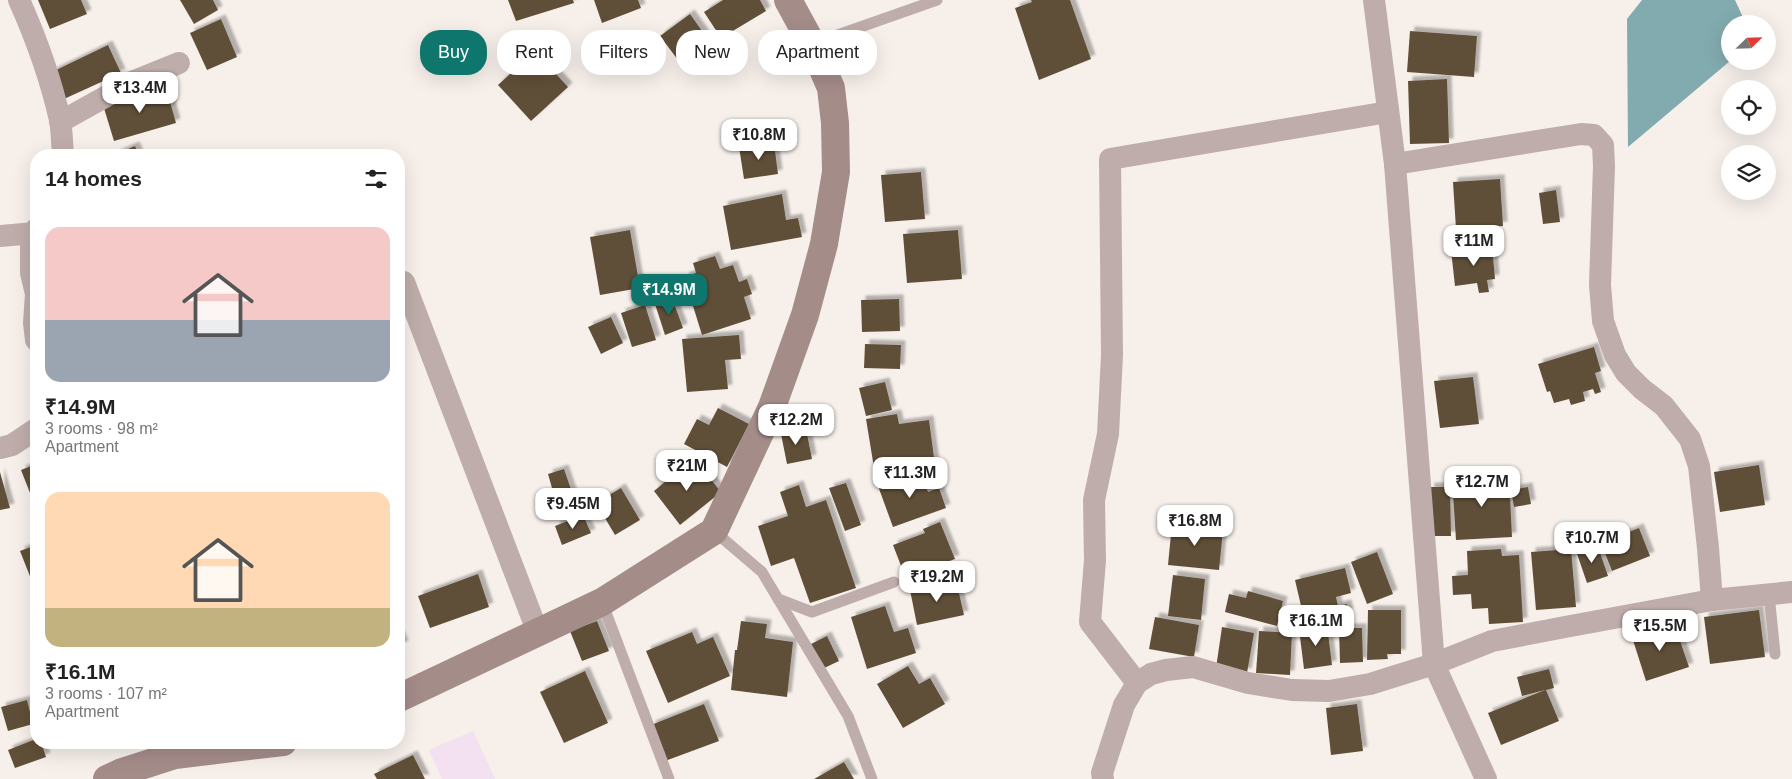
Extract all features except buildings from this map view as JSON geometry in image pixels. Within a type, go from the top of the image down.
[{"type":"main road","points":[[788,0],[804,30]]},
{"type":"main road","points":[[405,695],[602,602],[714,531],[772,406],[805,315],[824,244],[836,172],[835,123],[831,88],[825,75]]},
{"type":"main road","points":[[108,779],[122,772],[175,755],[225,749]]},
{"type":"street","points":[[19,0],[36,44],[60,122],[62,149]]},
{"type":"street","points":[[1374,0],[1395,164],[1434,664],[1486,779]]},
{"type":"street","points":[[60,122],[132,82],[179,63]]},
{"type":"street","points":[[1137,682],[1090,622],[1095,560],[1094,500],[1108,434],[1112,354],[1110,159],[1388,112]]},
{"type":"street","points":[[1395,164],[1581,134],[1594,135],[1602,145],[1604,166],[1600,285],[1603,322],[1614,355],[1626,373],[1642,389],[1664,406],[1690,439],[1699,466],[1712,600]]},
{"type":"street","points":[[0,236],[30,232]]},
{"type":"street","points":[[405,285],[538,633]]},
{"type":"street","points":[[0,448],[12,445],[30,433]]},
{"type":"street","points":[[1103,779],[1102,773],[1124,705],[1137,682],[1151,674],[1193,667],[1248,683],[1292,690],[1329,691],[1370,684],[1434,664],[1492,642],[1565,626],[1712,600],[1792,592]]},
{"type":"lane","points":[[852,30],[937,0]]},
{"type":"lane","points":[[714,531],[762,572],[848,716],[872,779]]},
{"type":"lane","points":[[778,599],[812,612],[894,582]]},
{"type":"lane","points":[[1769,594],[1775,654]]},
{"type":"lane","points":[[602,602],[669,779]]},
{"type":"shaded area","points":[[473,731],[495,779],[442,779],[429,750]]},
{"type":"water","points":[[1642,0],[1735,0],[1742,15],[1721,15],[1721,69],[1628,147],[1627,19]]}]
